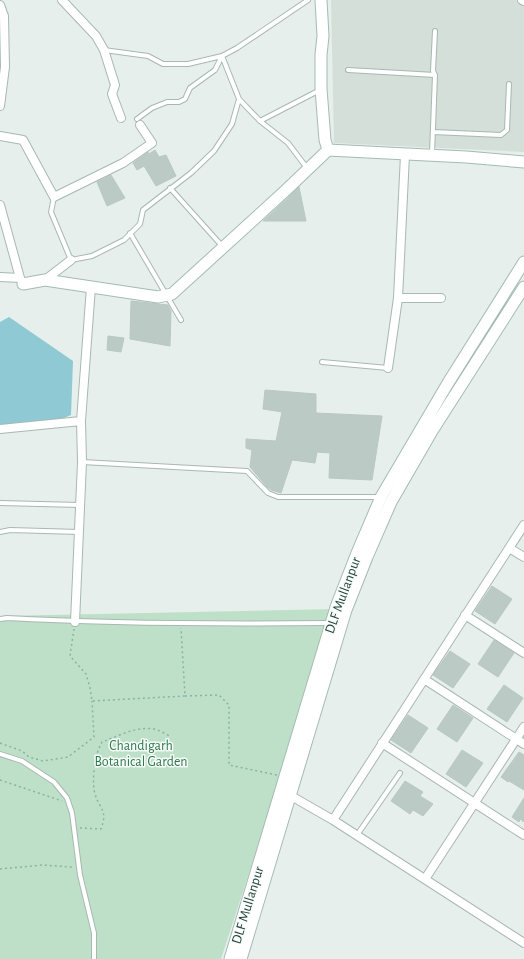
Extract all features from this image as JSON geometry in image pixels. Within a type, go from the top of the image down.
[{"type":"main road","points":[[321,0],[323,36],[321,55],[321,89],[325,140],[328,150]]},
{"type":"main road","points":[[22,281],[45,280],[65,282],[158,297],[172,294],[224,248],[328,150],[466,157],[524,162]]},
{"type":"main road","name":"DLF Mullanpur","points":[[241,959],[286,793],[285,776],[336,607],[357,553],[381,497],[448,383],[524,262]]},
{"type":"main road","name":"DLF Mullanpur","points":[[230,959],[346,610],[391,502],[432,431],[524,287]]},
{"type":"street","points":[[62,0],[96,36],[104,50],[115,85],[112,94],[121,118]]},
{"type":"street","points":[[0,5],[4,16],[5,67],[0,106]]},
{"type":"street","points":[[0,136],[23,140],[54,197],[123,163],[152,143],[138,122]]},
{"type":"street","points":[[388,368],[398,298],[405,155]]},
{"type":"street","points":[[0,205],[22,281],[0,277]]},
{"type":"street","points":[[45,280],[71,260]]},
{"type":"street","points":[[75,622],[82,462],[81,421],[91,287]]},
{"type":"street","points":[[398,298],[441,298]]},
{"type":"street","points":[[0,429],[81,421]]},
{"type":"street","points":[[332,820],[524,525]]},
{"type":"street","points":[[509,548],[524,557]]},
{"type":"street","points":[[465,616],[524,653]]},
{"type":"street","points":[[424,679],[524,744]]},
{"type":"street","points":[[425,879],[524,727]]},
{"type":"street","points":[[382,743],[524,834]]},
{"type":"street","points":[[286,793],[357,835],[524,943]]},
{"type":"lane","points":[[104,50],[148,56],[163,64],[188,64],[222,56],[237,48],[308,0]]},
{"type":"lane","points":[[432,156],[435,31]]},
{"type":"lane","points":[[222,56],[239,99],[260,121],[288,142],[308,170]]},
{"type":"lane","points":[[138,122],[152,108],[166,102],[179,102],[185,99],[190,88],[215,70],[222,56]]},
{"type":"lane","points":[[348,70],[435,75]]},
{"type":"lane","points":[[433,132],[496,136],[501,135],[508,130],[509,84]]},
{"type":"lane","points":[[260,121],[321,89]]},
{"type":"lane","points":[[54,197],[51,212],[71,260],[92,256],[124,240],[140,224],[144,210],[170,188],[191,173],[214,151],[232,124],[239,99]]},
{"type":"lane","points":[[170,188],[224,248]]},
{"type":"lane","points":[[130,233],[181,320]]},
{"type":"lane","points":[[322,362],[388,368]]},
{"type":"lane","points":[[82,462],[247,471],[268,493],[278,497],[381,497]]},
{"type":"lane","points":[[0,503],[80,505]]},
{"type":"lane","points":[[0,532],[10,530],[79,532]]},
{"type":"lane","points":[[0,619],[6,618],[75,622],[331,623]]},
{"type":"lane","points":[[0,754],[22,761],[54,782],[67,798],[72,813],[80,875],[94,933],[94,959]]},
{"type":"lane","points":[[357,835],[400,773]]},
{"type":"path","points":[[0,743],[22,751],[30,757],[43,761],[68,757],[94,737],[92,701],[86,674],[70,656],[75,622]]},
{"type":"path","points":[[181,623],[185,696]]},
{"type":"path","points":[[92,701],[219,695],[229,705],[230,765],[285,776]]},
{"type":"path","points":[[74,828],[100,828],[104,818],[102,807],[95,793],[97,753],[102,742],[140,728],[154,729],[171,737]]},
{"type":"path","points":[[0,780],[69,803]]},
{"type":"path","points":[[0,869],[43,865],[71,867],[79,863]]},
{"type":"shaded area","points":[[331,0],[519,0],[524,3],[524,152],[334,143]]},
{"type":"green space","name":"Chandigarh Botanical Garden","points":[[335,609],[221,959],[0,959],[0,616]]},
{"type":"water","points":[[9,317],[73,361],[71,415],[45,426],[0,424],[0,322]]},
{"type":"building","points":[[155,150],[159,157],[166,155],[176,176],[156,186],[144,166],[137,170],[133,163],[148,152],[149,154]]},
{"type":"building","points":[[111,175],[125,198],[107,206],[97,182]]},
{"type":"building","points":[[299,187],[306,221],[263,221],[290,196]]},
{"type":"building","points":[[131,301],[168,305],[171,311],[170,346],[130,339]]},
{"type":"building","points":[[108,336],[124,338],[121,352],[107,350]]},
{"type":"building","points":[[265,390],[316,394],[316,413],[382,416],[372,480],[329,478],[330,453],[317,452],[315,463],[292,460],[281,493],[267,487],[250,467],[252,450],[246,448],[246,439],[276,441],[282,412],[263,409]]},
{"type":"building","points":[[492,586],[512,599],[495,624],[475,611]]},
{"type":"building","points":[[494,640],[514,653],[498,677],[478,664]]},
{"type":"building","points":[[450,651],[470,664],[453,688],[433,675]]},
{"type":"building","points":[[504,685],[523,698],[507,722],[487,709]]},
{"type":"building","points":[[453,705],[473,718],[457,742],[437,729]]},
{"type":"building","points":[[408,715],[428,728],[411,753],[391,740]]},
{"type":"building","points":[[462,750],[483,763],[466,787],[446,774]]},
{"type":"building","points":[[519,752],[524,755],[524,790],[501,777]]},
{"type":"building","points":[[405,781],[423,792],[420,796],[433,804],[423,816],[413,810],[410,814],[391,801]]},
{"type":"building","points":[[524,798],[524,822],[520,819],[519,822],[512,817]]}]
